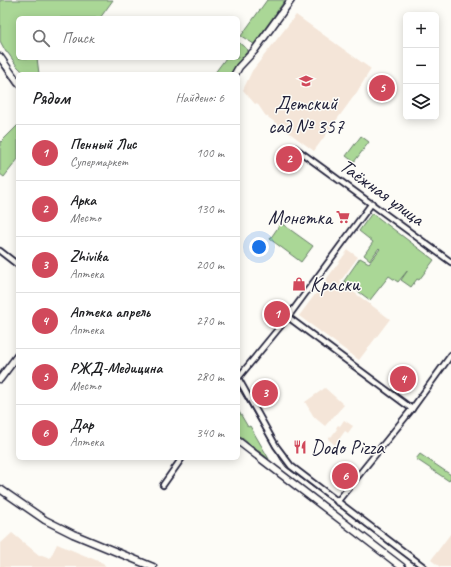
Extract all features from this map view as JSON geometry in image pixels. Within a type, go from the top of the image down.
[{"type":"street","points":[[236,72],[254,51],[291,0]]},
{"type":"street","points":[[0,57],[16,80]]},
{"type":"street","name":"Таёжная улица","points":[[295,148],[451,262]]},
{"type":"street","points":[[240,376],[288,317],[372,203]]},
{"type":"street","points":[[0,251],[16,263]]},
{"type":"street","points":[[288,317],[412,409]]},
{"type":"street","points":[[337,502],[449,363],[451,355]]},
{"type":"street","points":[[0,379],[16,358]]},
{"type":"street","points":[[240,381],[284,458],[291,466],[424,567]]},
{"type":"street","points":[[240,443],[402,567]]},
{"type":"street","points":[[163,485],[181,460]]},
{"type":"street","points":[[0,489],[45,520],[74,534],[153,567]]},
{"type":"shaded area","name":"Детский сад № 357","points":[[296,15],[371,69],[357,92],[314,151],[265,115],[257,103],[255,104],[243,90],[252,71]]},
{"type":"shaded area","points":[[348,250],[358,257],[340,282],[390,319],[359,360],[299,316]]},
{"type":"shaded area","points":[[325,388],[344,405],[325,426],[314,417],[305,402]]},
{"type":"shaded area","points":[[344,420],[353,426],[348,433],[345,431],[335,445],[328,439],[337,429],[336,428],[338,425],[340,426]]},
{"type":"shaded area","points":[[12,533],[39,555],[50,558],[57,544],[103,563],[106,567],[0,567],[0,544]]},
{"type":"shaded area","points":[[451,533],[451,567],[440,567],[431,560]]},
{"type":"green space","points":[[0,0],[113,0],[101,16],[16,16],[16,60],[37,60],[39,72],[23,72],[6,52],[0,41]]},
{"type":"green space","points":[[267,0],[285,0],[254,44],[241,36]]},
{"type":"green space","points":[[240,44],[248,50],[232,72],[216,72],[224,60],[240,60]]},
{"type":"green space","points":[[16,127],[16,162],[4,177],[0,174],[0,141],[1,142]]},
{"type":"green space","points":[[361,136],[369,142],[354,162],[346,156]]},
{"type":"green space","points":[[372,213],[434,260],[419,280],[417,279],[411,287],[401,280],[408,270],[398,282],[389,276],[370,300],[344,281],[360,258],[369,263],[380,249],[379,248],[370,260],[364,255],[373,242],[359,231]]},
{"type":"green space","points":[[281,223],[313,246],[301,262],[270,239]]},
{"type":"green space","points":[[240,413],[248,427],[250,426],[269,459],[240,437]]},
{"type":"green space","points":[[420,454],[451,475],[449,481],[416,459]]},
{"type":"tram line","points":[[0,63],[16,84]]},
{"type":"tram line","points":[[240,390],[286,467],[419,567]]},
{"type":"place","name":"Детский сад № 357","points":[[306,81]]},
{"type":"place","name":"РЖД-Медицина","points":[[382,88]]},
{"type":"place","name":"Арка","points":[[289,159]]},
{"type":"place","name":"Монетка","points":[[343,217]]},
{"type":"place","name":"Краски","points":[[299,284]]},
{"type":"place","name":"Пенный Лис","points":[[277,314]]},
{"type":"place","name":"Аптека апрель","points":[[403,379]]},
{"type":"place","name":"Zhivika","points":[[265,393]]},
{"type":"place","name":"Dodo Pizza","points":[[300,447]]},
{"type":"place","name":"Дар","points":[[345,476]]}]
